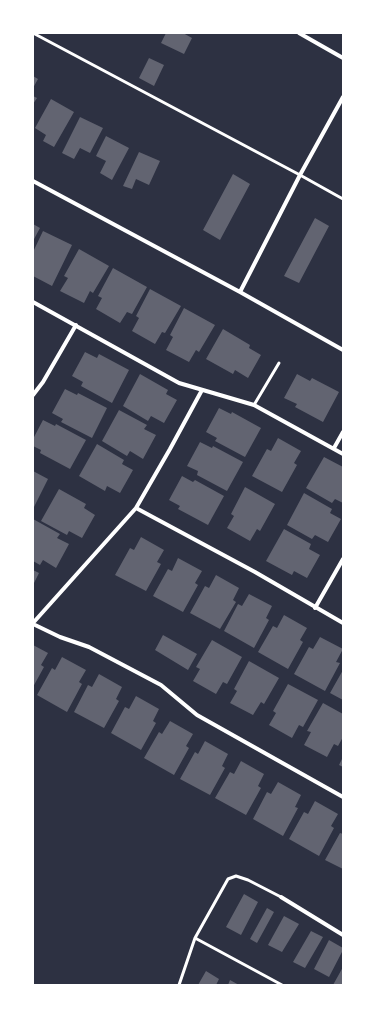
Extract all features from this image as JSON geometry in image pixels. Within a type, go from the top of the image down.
[{"type":"street","points":[[299,33],[343,58]]},
{"type":"street","points":[[240,292],[300,175],[343,97]]},
{"type":"street","points":[[33,181],[240,292],[343,350]]},
{"type":"street","points":[[33,302],[179,383],[254,405],[343,454]]},
{"type":"street","points":[[33,395],[43,382],[76,325]]},
{"type":"street","points":[[202,390],[136,508],[33,624],[60,637],[89,647],[148,678],[160,685],[197,715],[343,797]]},
{"type":"street","points":[[334,448],[343,432]]},
{"type":"street","points":[[136,508],[255,572],[343,623]]},
{"type":"street","points":[[315,608],[343,559]]},
{"type":"street","points":[[281,897],[343,935]]},
{"type":"lane","points":[[33,33],[343,199]]},
{"type":"lane","points":[[254,405],[279,363]]},
{"type":"lane","points":[[179,985],[195,938],[228,879],[236,876],[242,878],[281,897]]},
{"type":"lane","points":[[195,938],[282,985]]},
{"type":"building","points":[[166,33],[183,33],[192,38],[184,54],[161,43]]},
{"type":"building","points":[[149,58],[164,65],[154,86],[139,78]]},
{"type":"building","points":[[33,76],[38,79],[33,88]]},
{"type":"building","points":[[33,96],[37,98],[33,104]]},
{"type":"building","points":[[51,99],[74,112],[54,147],[43,141],[46,135],[35,128]]},
{"type":"building","points":[[80,117],[103,128],[90,153],[80,148],[74,159],[62,153]]},
{"type":"building","points":[[106,136],[129,148],[112,180],[100,173],[106,161],[96,156]]},
{"type":"building","points":[[139,152],[160,161],[149,185],[136,179],[132,189],[123,186]]},
{"type":"building","points":[[233,174],[250,184],[220,240],[203,230]]},
{"type":"building","points":[[315,218],[329,226],[299,283],[284,276]]},
{"type":"building","points":[[33,224],[40,228],[33,241]]},
{"type":"building","points":[[43,231],[72,245],[52,286],[33,276],[33,252]]},
{"type":"building","points":[[79,249],[109,266],[93,293],[90,291],[84,303],[60,291],[68,278],[64,276]]},
{"type":"building","points":[[113,268],[147,287],[132,314],[127,312],[120,323],[96,309],[102,298],[98,296]]},
{"type":"building","points":[[150,289],[181,306],[165,333],[162,332],[155,344],[132,331],[139,318],[136,316]]},
{"type":"building","points":[[184,308],[215,325],[199,352],[196,350],[189,362],[166,350],[173,337],[170,335]]},
{"type":"building","points":[[223,329],[250,345],[249,348],[261,355],[248,378],[235,370],[233,374],[206,359]]},
{"type":"building","points":[[85,352],[97,358],[99,354],[129,370],[112,403],[81,386],[83,382],[72,376]]},
{"type":"building","points":[[140,374],[168,390],[166,394],[177,400],[164,423],[151,416],[148,421],[123,406]]},
{"type":"building","points":[[297,374],[310,381],[312,378],[339,392],[323,422],[295,407],[297,404],[284,398]]},
{"type":"building","points":[[65,389],[77,395],[78,393],[107,408],[92,438],[61,422],[63,419],[52,413]]},
{"type":"building","points":[[219,408],[231,414],[232,412],[261,428],[245,457],[215,441],[217,438],[206,432]]},
{"type":"building","points":[[119,410],[147,425],[144,429],[156,435],[143,459],[130,451],[127,456],[102,441]]},
{"type":"building","points":[[43,420],[55,426],[56,424],[86,440],[70,469],[40,453],[41,450],[33,446],[33,439]]},
{"type":"building","points":[[278,438],[301,451],[294,463],[297,465],[282,492],[252,476],[267,449],[271,451]]},
{"type":"building","points":[[200,442],[212,448],[213,446],[243,462],[227,491],[197,475],[198,471],[187,466]]},
{"type":"building","points":[[97,444],[124,460],[122,464],[133,470],[120,493],[107,486],[105,491],[79,476]]},
{"type":"building","points":[[324,457],[343,467],[343,503],[335,499],[332,503],[306,488]]},
{"type":"building","points":[[33,471],[48,479],[33,509]]},
{"type":"building","points":[[182,476],[193,482],[195,480],[224,496],[208,525],[178,509],[180,506],[169,500]]},
{"type":"building","points":[[245,487],[275,504],[260,531],[257,529],[250,541],[227,528],[234,516],[231,514]]},
{"type":"building","points":[[59,489],[86,504],[84,508],[95,515],[82,538],[69,531],[67,535],[41,521]]},
{"type":"building","points":[[304,493],[332,509],[330,513],[341,519],[328,542],[315,535],[312,539],[287,525]]},
{"type":"building","points":[[33,519],[60,534],[57,538],[69,544],[56,568],[43,560],[40,565],[33,561]]},
{"type":"building","points":[[284,529],[311,544],[309,549],[320,555],[307,578],[294,571],[292,575],[266,561]]},
{"type":"building","points":[[141,537],[164,550],[157,562],[161,564],[146,591],[115,575],[130,548],[134,550]]},
{"type":"building","points":[[178,558],[202,571],[195,583],[198,585],[183,612],[153,596],[168,569],[172,571]]},
{"type":"building","points":[[33,570],[39,573],[33,585]]},
{"type":"building","points":[[216,575],[239,588],[233,600],[236,602],[220,629],[190,613],[205,586],[209,588]]},
{"type":"building","points":[[249,594],[272,606],[266,618],[269,620],[254,648],[224,631],[238,604],[242,606]]},
{"type":"building","points":[[284,615],[307,628],[300,640],[303,642],[288,669],[258,652],[273,626],[277,628]]},
{"type":"building","points":[[163,635],[197,654],[188,670],[155,650]]},
{"type":"building","points":[[320,637],[343,649],[336,662],[340,663],[325,691],[294,674],[309,647],[313,649]]},
{"type":"building","points":[[212,640],[242,657],[227,684],[223,682],[216,694],[193,681],[200,669],[196,667]]},
{"type":"building","points":[[33,645],[48,653],[41,665],[44,667],[33,687]]},
{"type":"building","points":[[62,657],[86,670],[79,682],[82,684],[67,712],[37,695],[52,668],[55,670]]},
{"type":"building","points":[[249,661],[279,678],[264,704],[261,702],[253,715],[230,703],[237,691],[234,689]]},
{"type":"building","points":[[343,670],[343,700],[330,693]]},
{"type":"building","points":[[99,674],[122,687],[116,699],[119,701],[104,728],[74,712],[88,685],[92,687]]},
{"type":"building","points":[[288,684],[318,700],[303,727],[299,725],[292,738],[269,725],[276,713],[273,711]]},
{"type":"building","points":[[136,696],[159,709],[153,721],[156,723],[141,750],[111,733],[125,707],[129,709]]},
{"type":"building","points":[[323,703],[343,714],[343,737],[338,746],[334,744],[327,757],[304,745],[311,732],[307,731]]},
{"type":"building","points":[[170,721],[193,734],[186,746],[189,748],[174,775],[144,758],[159,732],[162,734]]},
{"type":"building","points":[[205,741],[228,754],[222,766],[225,768],[210,795],[180,779],[195,752],[198,754]]},
{"type":"building","points":[[343,757],[343,767],[339,765]]},
{"type":"building","points":[[241,761],[264,774],[258,786],[261,788],[246,815],[215,798],[230,772],[234,774]]},
{"type":"building","points":[[278,782],[301,795],[295,807],[298,808],[283,836],[253,819],[267,792],[271,794]]},
{"type":"building","points":[[315,801],[338,814],[331,826],[334,828],[319,856],[289,839],[304,812],[308,814]]},
{"type":"building","points":[[340,833],[343,834],[343,869],[325,860]]},
{"type":"building","points":[[244,894],[258,902],[241,935],[226,927]]},
{"type":"building","points":[[267,908],[274,912],[257,943],[250,939]]},
{"type":"building","points":[[284,916],[299,924],[282,952],[268,945]]},
{"type":"building","points":[[311,931],[323,937],[305,968],[293,962]]},
{"type":"building","points":[[329,940],[343,948],[343,950],[329,977],[314,969]]},
{"type":"building","points":[[343,967],[342,985],[333,985]]},
{"type":"building","points":[[206,971],[219,979],[216,985],[198,985]]},
{"type":"building","points":[[230,980],[239,985],[228,985]]}]
